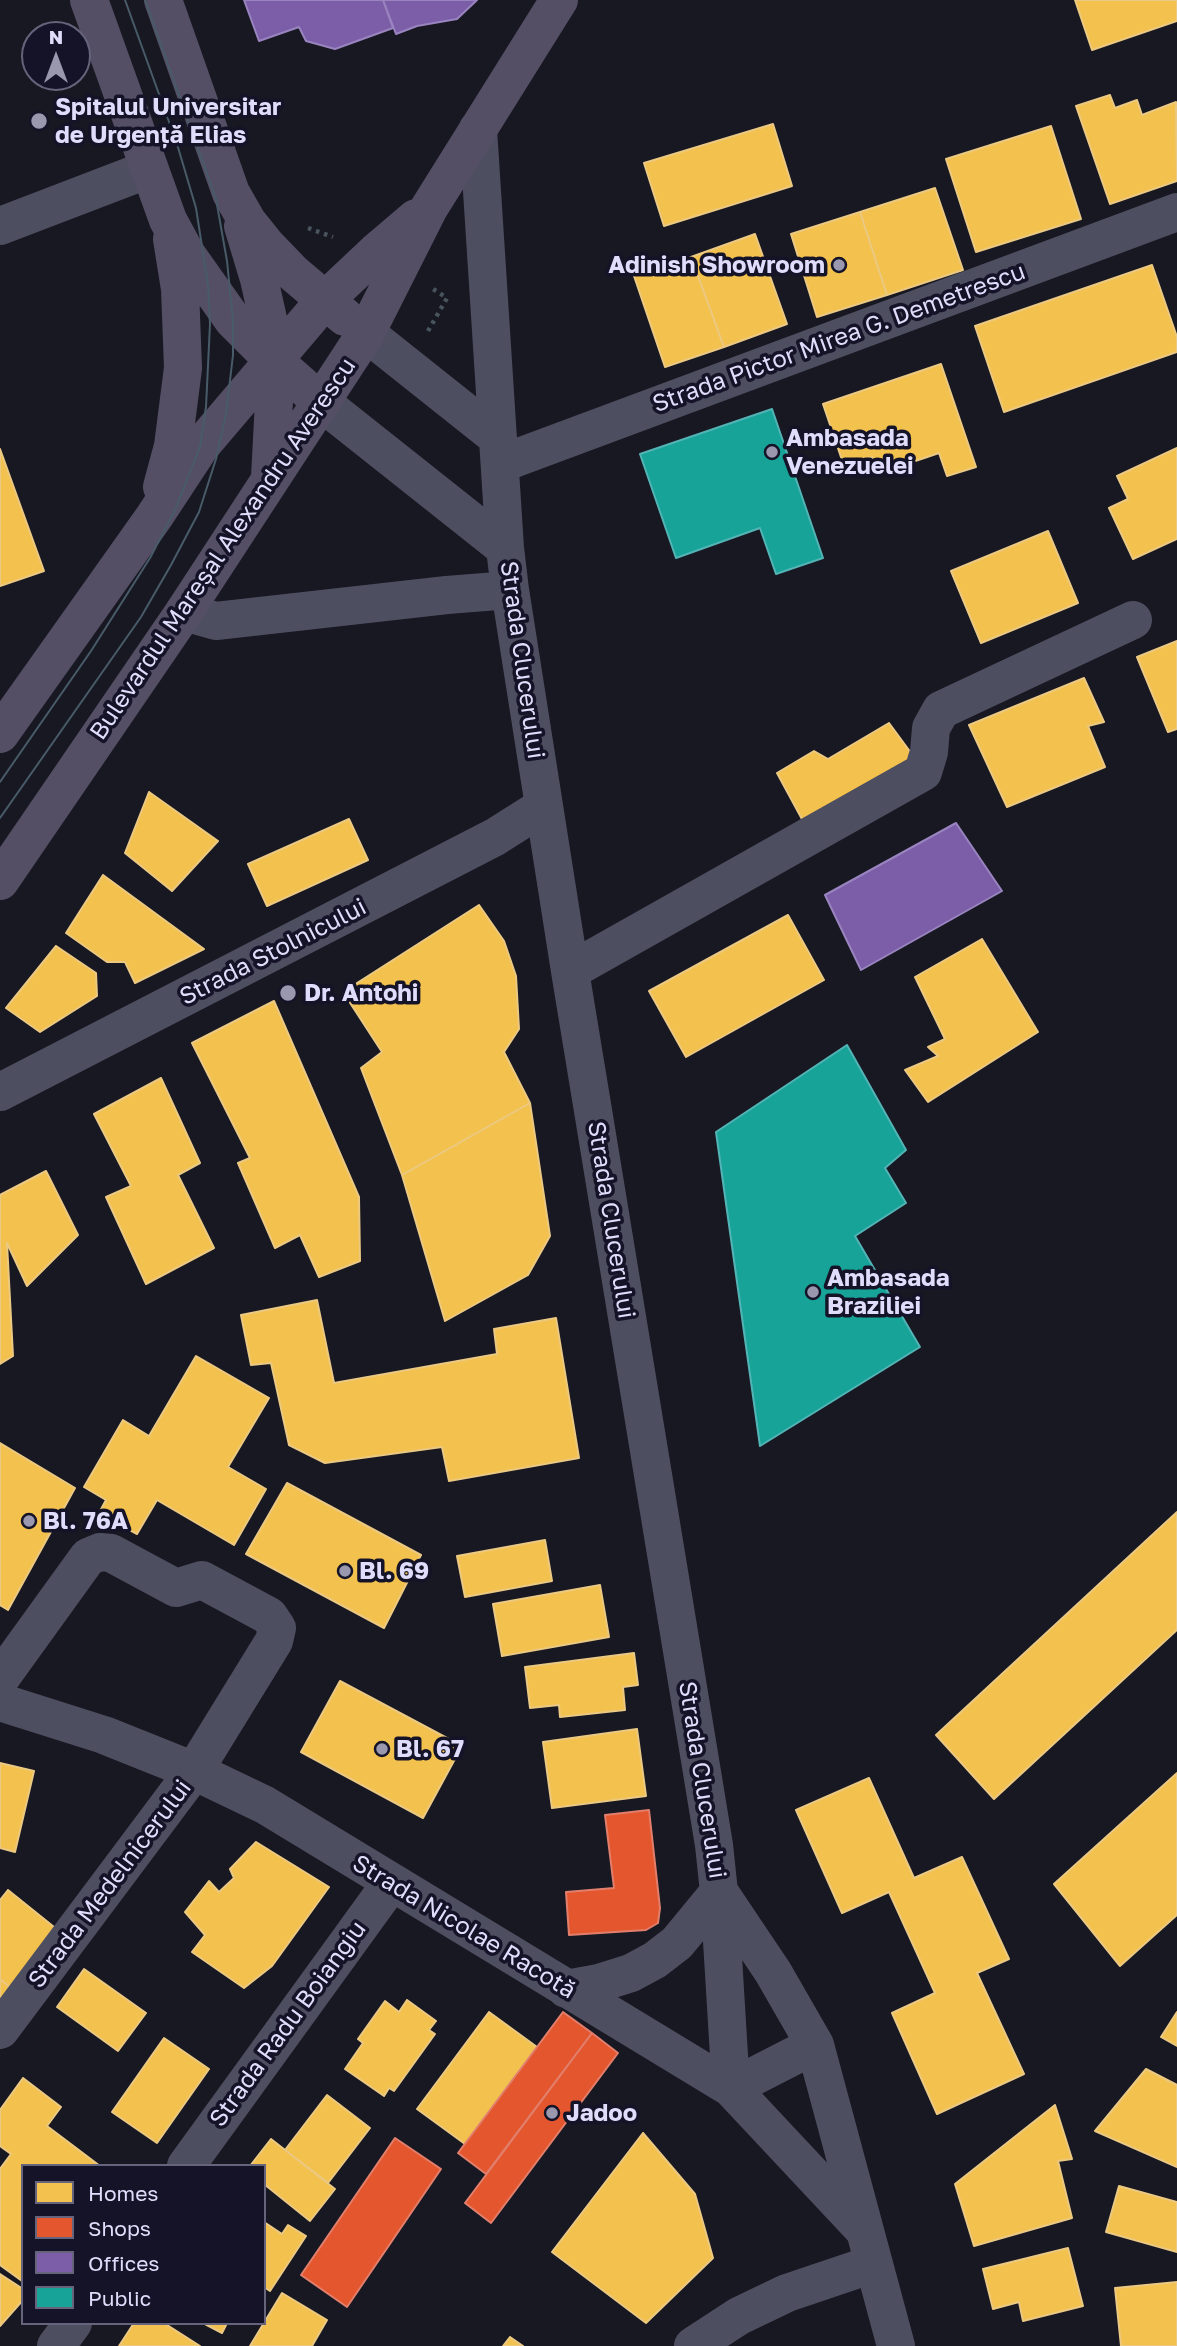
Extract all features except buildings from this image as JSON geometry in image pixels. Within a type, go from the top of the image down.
[{"type":"main road","points":[[89,0],[168,220],[187,255],[233,320],[321,402]]},
{"type":"main road","points":[[163,0],[231,192],[259,279],[268,319],[274,401],[270,479]]},
{"type":"main road","name":"Bulevardul Mareșal Alexandru Averescu","points":[[0,881],[184,612],[366,333],[429,208],[559,0]]},
{"type":"main road","points":[[231,192],[247,221],[267,246],[324,301],[366,333]]},
{"type":"main road","name":"Bulevardul Mareșal Alexandru Averescu","points":[[0,734],[154,517],[200,447],[324,301],[376,251],[429,208]]},
{"type":"main road","points":[[154,517],[173,446],[183,368],[180,289],[168,220]]},
{"type":"street","name":"Strada Clucerului","points":[[478,129],[510,590],[714,1845],[731,2088],[868,2247]]},
{"type":"street","points":[[0,226],[149,169]]},
{"type":"street","name":"Strada Pictor Mirea G. Demetrescu","points":[[499,451],[1177,212]]},
{"type":"street","points":[[366,333],[499,451]]},
{"type":"street","name":"Strada Clucerului","points":[[321,402],[505,548]]},
{"type":"street","points":[[184,612],[216,621],[510,590]]},
{"type":"street","points":[[570,971],[923,772],[929,752],[931,728],[941,710],[1133,620]]},
{"type":"street","name":"Strada Stolnicului","points":[[0,1092],[495,837],[544,806]]},
{"type":"street","points":[[0,1679],[88,1557],[100,1552],[111,1553],[176,1588],[202,1580],[269,1616],[277,1628],[274,1641],[194,1772]]},
{"type":"street","name":"Strada Nicolae Racotă","points":[[0,1702],[104,1735],[265,1805],[731,2088]]},
{"type":"street","name":"Strada Medelnicerului","points":[[0,2030],[194,1772]]},
{"type":"street","name":"Strada Radu Boiangiu","points":[[187,2164],[390,1883]]},
{"type":"street","points":[[566,1989],[631,1973],[655,1960],[677,1943],[719,1892]]},
{"type":"street","name":"Strada Clucerului","points":[[719,1892],[773,1972],[815,2045],[896,2346]]},
{"type":"street","points":[[731,2088],[815,2045]]},
{"type":"street","points":[[693,2346],[739,2316],[787,2293],[868,2247]]},
{"type":"street","points":[[56,2346],[72,2325]]},
{"type":"tram line","points":[[0,782],[91,651],[150,558],[175,510],[200,447],[206,407],[210,324],[208,285],[196,208],[177,144],[125,0]]},
{"type":"tram line","points":[[0,818],[141,617],[171,565],[199,512],[216,459],[226,414],[233,355],[233,320],[227,261],[216,199],[145,0]]},
{"type":"place","name":"Spitalul Universitar de Urgență Elias","points":[[39,121]]},
{"type":"place","name":"Adinish Showroom","points":[[839,265]]},
{"type":"place","name":"Ambasada Venezuelei","points":[[772,452]]},
{"type":"place","name":"Dr. Antohi","points":[[288,993]]},
{"type":"place","name":"Ambasada Braziliei","points":[[813,1292]]},
{"type":"place","name":"Bl. 76A","points":[[29,1521]]},
{"type":"place","name":"Bl. 69","points":[[345,1571]]},
{"type":"place","name":"Bl. 67","points":[[382,1749]]},
{"type":"place","name":"Jadoo","points":[[552,2113]]}]
